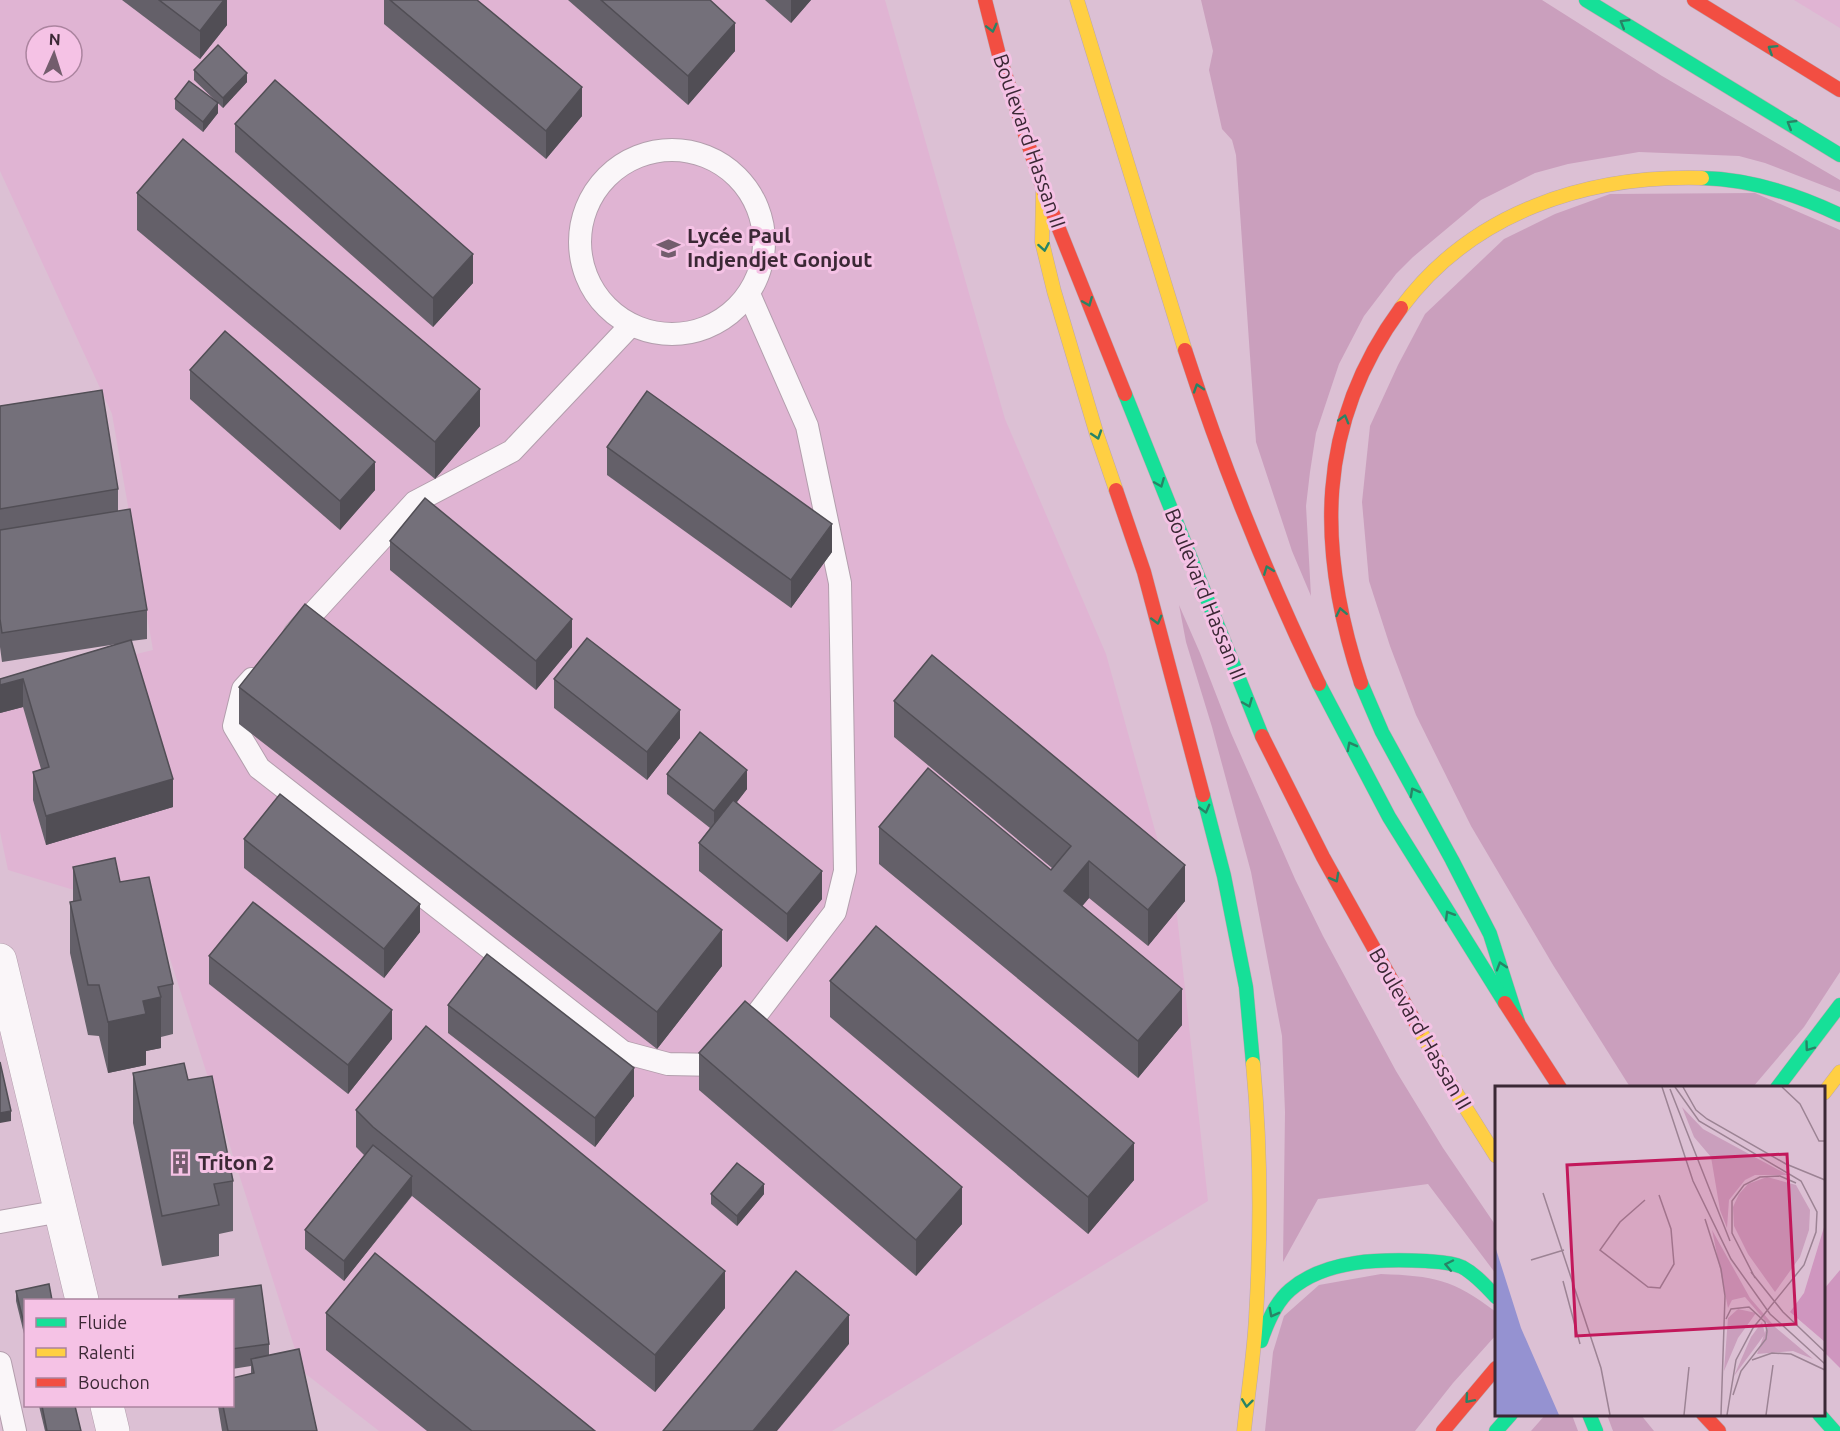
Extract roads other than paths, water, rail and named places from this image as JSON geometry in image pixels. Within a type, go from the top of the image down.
[{"type":"highway","name":"Boulevard Hassan II","points":[[985,0],[999,55],[1043,189],[1263,740],[1323,857],[1397,991],[1448,1080],[1495,1153]]},
{"type":"highway","points":[[1077,0],[1156,260],[1207,417],[1283,609],[1326,698],[1389,817],[1463,938],[1559,1086]]},
{"type":"highway","points":[[1586,0],[1840,155]]},
{"type":"highway","points":[[1694,0],[1840,90]]},
{"type":"highway","points":[[1518,1022],[1494,943],[1382,730],[1347,640],[1334,571],[1330,501],[1340,435],[1352,396],[1391,319],[1413,290],[1466,241],[1539,203],[1602,183],[1702,178],[1775,188],[1840,215]]},
{"type":"highway","points":[[1043,189],[1042,242],[1053,291],[1097,435],[1143,572],[1237,933],[1250,1022],[1259,1164],[1258,1287],[1244,1431]]},
{"type":"highway","points":[[1779,1086],[1840,1005]]},
{"type":"highway","points":[[1825,1092],[1840,1072]]},
{"type":"highway","points":[[1250,1376],[1262,1337],[1280,1301],[1308,1278],[1330,1270],[1356,1263],[1385,1260],[1444,1263],[1460,1267],[1495,1295]]},
{"type":"highway","points":[[1443,1431],[1495,1370]]},
{"type":"highway","points":[[1496,1431],[1509,1416]]},
{"type":"highway","points":[[1590,1416],[1596,1431]]},
{"type":"highway","points":[[1705,1416],[1719,1431]]},
{"type":"highway","points":[[1821,1416],[1834,1431]]},
{"type":"street","points":[[0,960],[82,1299]]},
{"type":"street","points":[[107,1407],[113,1431]]},
{"type":"lane","points":[[662,150],[688,151],[713,159],[735,174],[752,195],[762,218],[765,245],[761,271],[749,294],[731,313],[708,327],[683,333],[656,333],[631,325],[609,310],[592,290],[582,265],[579,239],[584,213],[596,189],[613,170],[636,157],[662,150]]},
{"type":"lane","points":[[267,663],[243,688],[234,726],[259,768],[622,1052],[668,1064],[718,1065],[835,912],[845,871],[840,583],[807,426],[749,294]]},
{"type":"lane","points":[[282,646],[416,502],[512,451],[631,325]]},
{"type":"lane","points":[[0,1222],[61,1211]]},
{"type":"lane","points":[[0,1363],[15,1431]]},
{"type":"place","name":"Lycée Paul Indjendjet Gonjout","points":[[669,248]]},
{"type":"place","name":"Triton 2","points":[[180,1163]]}]
